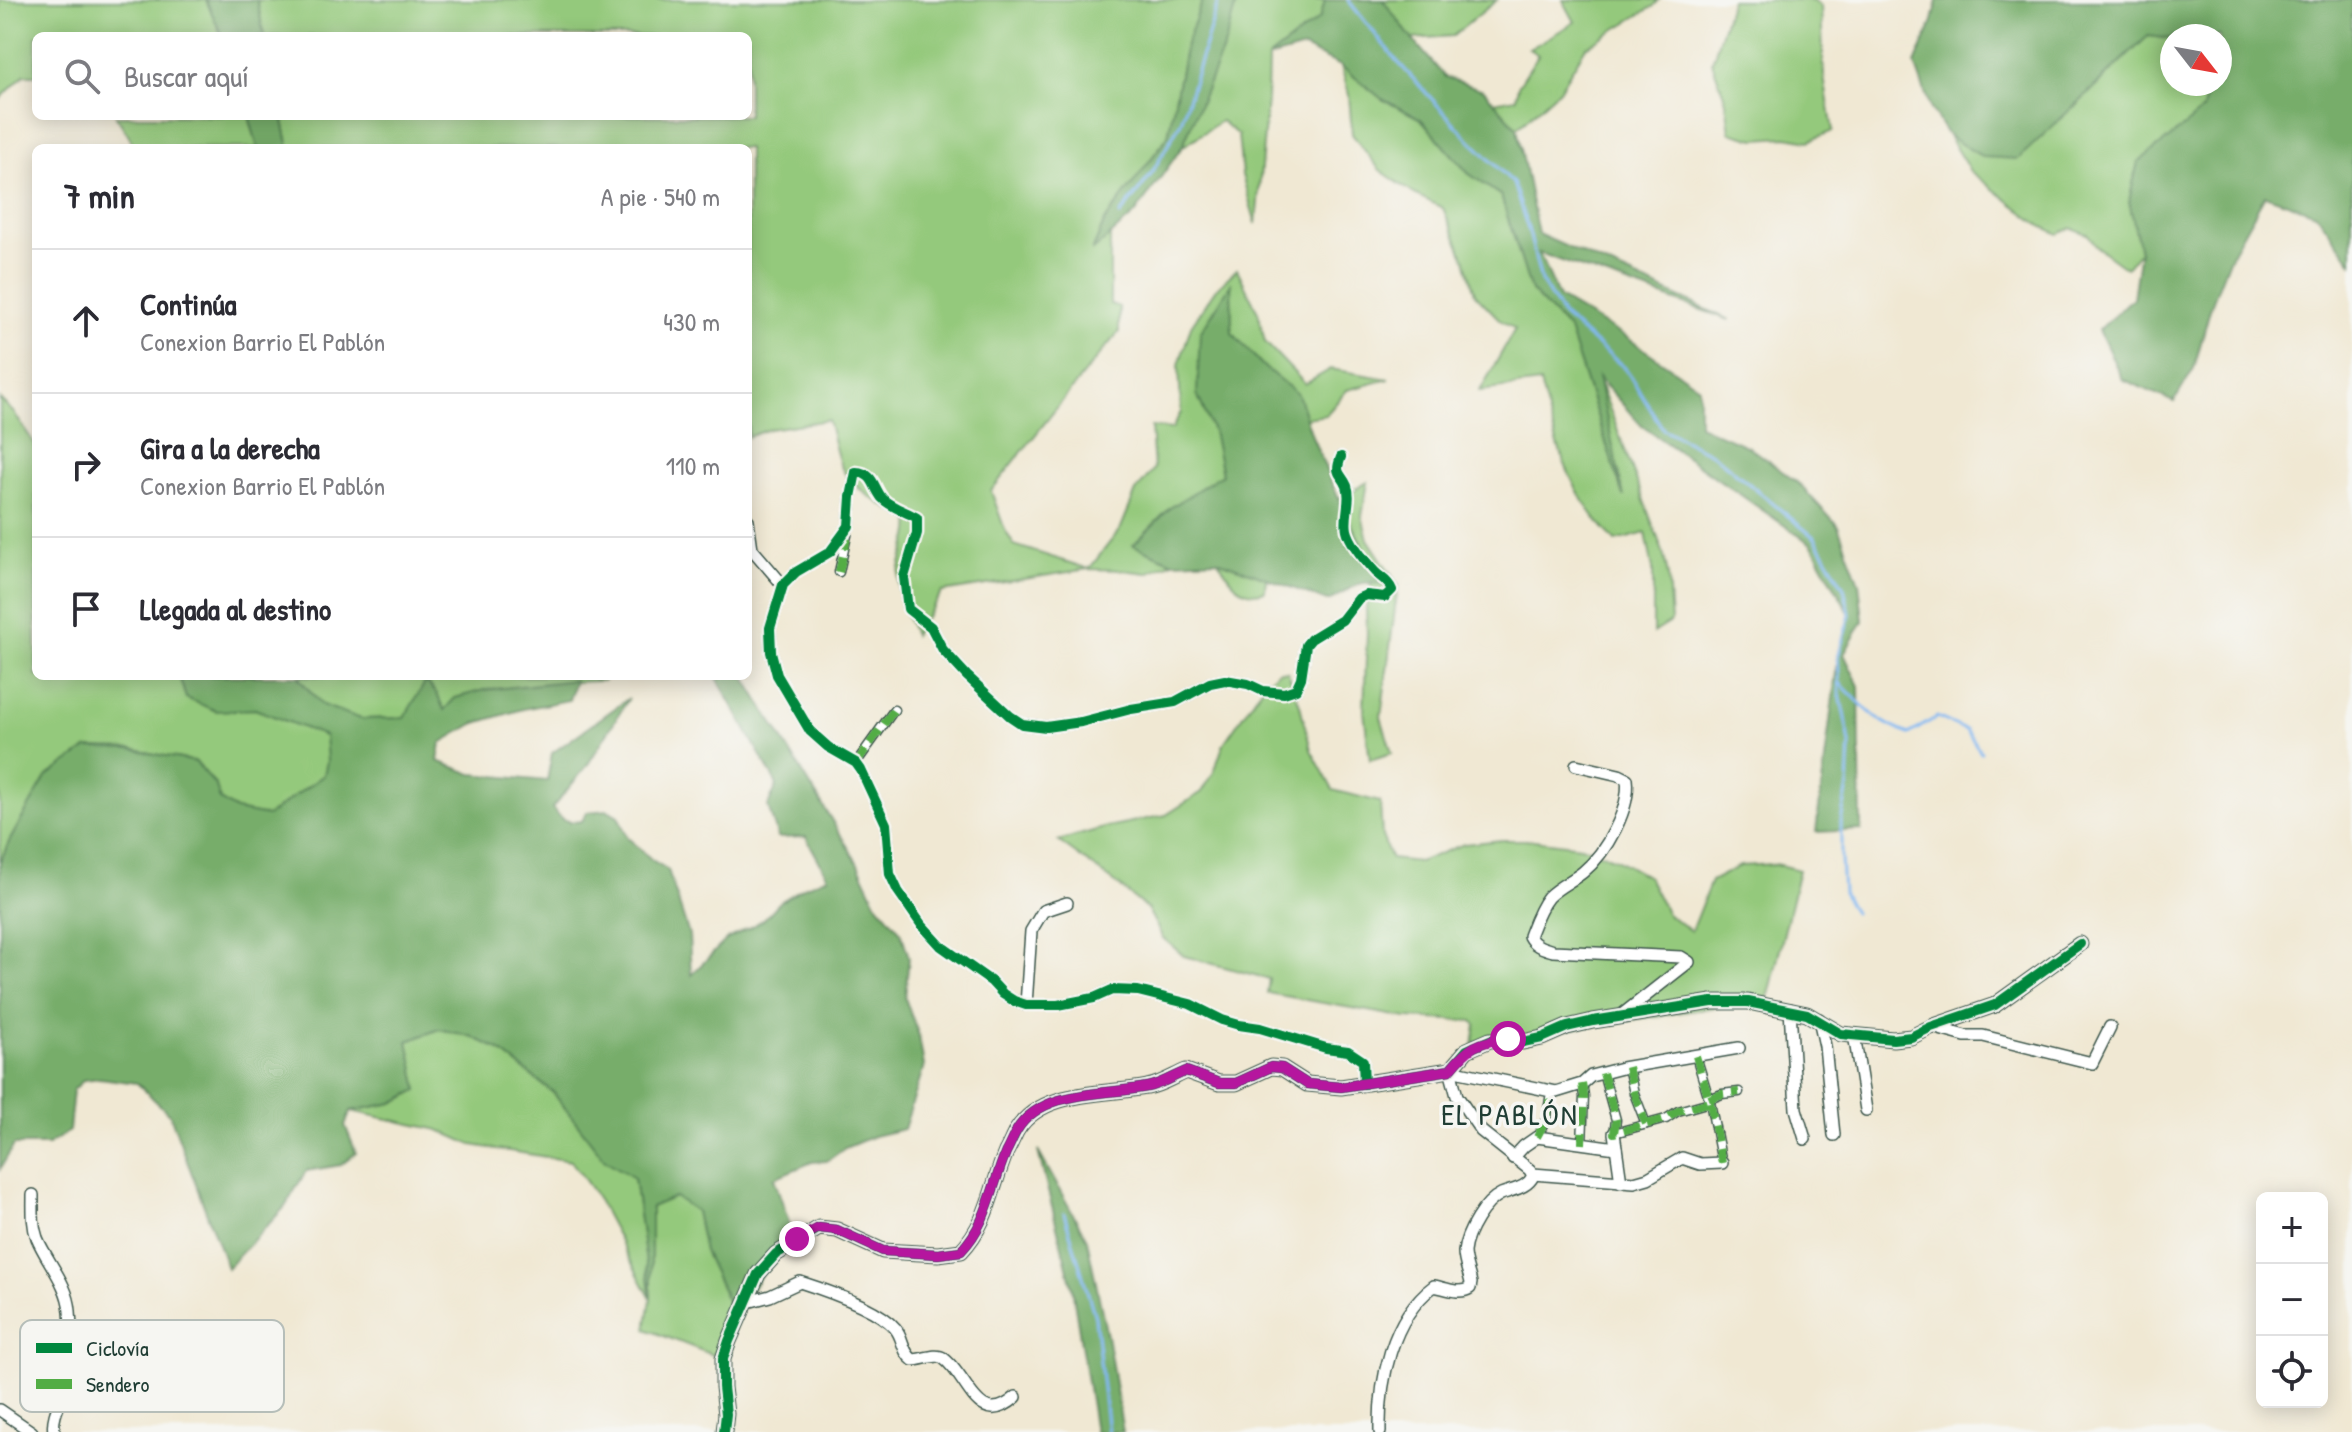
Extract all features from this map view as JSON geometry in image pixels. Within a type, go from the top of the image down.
[{"type":"street","points":[[839,572],[849,526],[854,480],[856,472],[861,471],[871,476],[882,497],[917,518],[917,533],[904,577],[908,609],[931,627],[943,650],[1022,724],[1058,726],[1175,702],[1210,683],[1225,680],[1248,684],[1263,691],[1284,693],[1296,689],[1301,678],[1306,645],[1311,639],[1342,620],[1359,598],[1366,595],[1385,597],[1392,590],[1362,555],[1347,530],[1347,486],[1339,477],[1337,467],[1341,457]]},
{"type":"street","points":[[849,526],[830,552],[796,572],[783,585],[770,628],[771,652],[777,675],[810,731],[828,747],[856,763],[868,783],[886,824],[890,874],[905,902],[941,946],[992,982],[1003,994],[1026,1005],[1058,1005],[1094,998],[1112,990],[1138,991],[1190,1004],[1239,1025],[1348,1051],[1363,1061],[1364,1084]]},
{"type":"street","points":[[752,549],[783,585]]},
{"type":"street","points":[[856,763],[894,710]]},
{"type":"street","points":[[1576,765],[1607,771],[1627,779],[1626,802],[1615,830],[1600,853],[1583,872],[1558,888],[1542,906],[1529,936],[1532,942],[1553,951],[1681,957],[1689,962],[1619,1017]]},
{"type":"street","points":[[1026,1005],[1031,931],[1043,911],[1067,903]]},
{"type":"street","points":[[1450,1070],[1467,1050],[1490,1040],[1523,1042],[1567,1027],[1712,1002],[1748,1002],[1790,1009],[1819,1019],[1841,1034],[1893,1039],[1911,1037],[1995,1005],[2080,944]]},
{"type":"street","points":[[1790,1009],[1796,1109],[1805,1139]]},
{"type":"street","points":[[1819,1019],[1825,1046],[1834,1135]]},
{"type":"street","points":[[1931,1027],[1965,1036],[1983,1036],[2092,1063],[2110,1027]]},
{"type":"street","points":[[1854,1034],[1866,1110]]},
{"type":"street","points":[[724,1432],[723,1359],[758,1274],[776,1254],[819,1228],[837,1230],[883,1251],[938,1254],[961,1251],[975,1236],[984,1219],[990,1193],[1017,1129],[1040,1108],[1075,1096],[1150,1087],[1186,1071],[1219,1083],[1236,1083],[1271,1067],[1282,1068],[1307,1084],[1341,1087],[1450,1070],[1551,1092],[1582,1084],[1591,1076],[1628,1067],[1739,1048]]},
{"type":"street","points":[[1450,1070],[1457,1096],[1481,1131],[1533,1174],[1640,1181],[1682,1158],[1700,1164],[1722,1163],[1710,1100],[1696,1056]]},
{"type":"street","points":[[1628,1067],[1646,1124]]},
{"type":"street","points":[[1603,1073],[1616,1120],[1614,1133],[1621,1182]]},
{"type":"street","points":[[1582,1084],[1582,1144]]},
{"type":"street","points":[[1513,1158],[1537,1137],[1547,1118],[1551,1092]]},
{"type":"street","points":[[1614,1133],[1666,1119],[1722,1094],[1739,1092]]},
{"type":"street","points":[[1537,1137],[1616,1148]]},
{"type":"street","points":[[1380,1432],[1380,1404],[1394,1340],[1424,1294],[1434,1286],[1458,1291],[1470,1288],[1464,1250],[1474,1226],[1498,1196],[1527,1184],[1533,1174]]},
{"type":"street","points":[[33,1195],[33,1223],[37,1238],[65,1291],[70,1320]]},
{"type":"street","points":[[744,1303],[770,1296],[800,1282],[829,1291],[887,1320],[898,1331],[905,1354],[913,1360],[943,1358],[975,1410],[984,1418],[1000,1415],[1016,1397]]},
{"type":"street","points":[[0,1410],[32,1432]]},
{"type":"street","points":[[54,1432],[56,1412]]},
{"type":"green space","points":[[0,0],[206,0],[220,32],[32,32],[32,75],[24,75],[0,99]]},
{"type":"green space","points":[[206,0],[257,0],[263,32],[220,32]]},
{"type":"green space","points":[[257,0],[1203,0],[1186,44],[1168,136],[1105,221],[1093,249],[1110,236],[1110,304],[1119,307],[1119,332],[991,491],[1005,530],[1014,545],[1089,569],[1121,528],[1136,491],[1154,469],[1151,427],[1172,429],[1181,412],[1179,365],[1191,326],[1215,290],[1237,269],[1258,312],[1265,342],[1305,384],[1331,369],[1389,379],[1347,390],[1326,415],[1306,418],[1297,394],[1264,367],[1232,333],[1231,286],[1197,394],[1213,431],[1222,474],[1170,508],[1134,545],[1173,562],[1147,573],[1088,569],[942,592],[914,635],[898,580],[910,531],[910,517],[880,503],[852,481],[840,464],[828,420],[769,429],[752,435],[752,144],[288,144],[283,120],[752,120],[752,32],[263,32]]},
{"type":"green space","points":[[1203,0],[1237,0],[1224,47],[1182,147],[1135,214],[1092,251],[1105,221],[1168,136],[1186,44]]},
{"type":"green space","points":[[1237,0],[1325,0],[1321,17],[1268,58],[1256,224],[1242,175],[1238,135],[1221,121],[1182,147],[1224,47]]},
{"type":"green space","points":[[1325,0],[1383,0],[1445,77],[1484,90],[1517,128],[1538,234],[1730,320],[1539,253],[1559,298],[1629,339],[1699,387],[1699,425],[1749,447],[1798,483],[1838,526],[1859,583],[1863,621],[1844,654],[1859,686],[1861,830],[1816,832],[1838,657],[1850,614],[1811,544],[1642,426],[1598,377],[1624,497],[1569,330],[1531,291],[1501,196],[1468,173],[1421,119],[1382,99],[1341,66],[1304,48],[1268,58],[1320,18]]},
{"type":"green space","points":[[1383,0],[1497,0],[1453,36],[1412,39]]},
{"type":"green space","points":[[1563,0],[1659,0],[1586,47],[1559,90],[1517,128],[1494,102],[1516,98],[1518,86],[1538,55],[1529,49],[1575,22]]},
{"type":"green space","points":[[1731,0],[1813,0],[1821,6],[1824,77],[1833,131],[1809,141],[1787,137],[1755,139],[1730,132],[1726,101],[1712,62]]},
{"type":"green space","points":[[1938,0],[2352,0],[2352,263],[2316,213],[2265,195],[2230,257],[2211,306],[2194,368],[2174,402],[2122,379],[2099,330],[2133,298],[2140,251],[2129,201],[2138,162],[2203,110],[2206,96],[2232,96],[2232,24],[2160,24],[2160,38],[2148,36],[2018,159],[1983,157],[1948,136],[1931,109],[1915,64]]},
{"type":"green space","points":[[2148,36],[2160,38],[2160,96],[2206,96],[2203,110],[2138,162],[2129,201],[2140,251],[2126,268],[2096,246],[2088,234],[2071,228],[2058,234],[2041,226],[1970,171],[1948,136],[1983,157],[2076,106]]},
{"type":"green space","points":[[1341,66],[1382,99],[1421,119],[1468,173],[1501,196],[1531,291],[1569,330],[1620,486],[1597,375],[1663,552],[1671,622],[1653,633],[1653,569],[1646,533],[1616,541],[1587,507],[1559,448],[1540,383],[1480,391],[1515,329],[1500,320],[1475,294],[1465,259],[1443,208],[1414,194],[1380,170],[1352,134],[1349,95]]},
{"type":"green space","points":[[119,120],[250,120],[257,144],[132,144]]},
{"type":"green space","points":[[250,120],[283,120],[288,144],[257,144]]},
{"type":"green space","points":[[1231,284],[1232,333],[1264,367],[1298,394],[1313,439],[1344,511],[1366,552],[1398,585],[1362,584],[1327,601],[1218,560],[1173,562],[1133,545],[1170,508],[1222,474],[1213,431],[1197,394],[1200,333]]},
{"type":"green space","points":[[0,399],[14,413],[32,440],[32,680],[180,680],[186,698],[216,710],[255,709],[325,736],[329,757],[324,775],[267,816],[236,810],[220,800],[216,785],[196,762],[130,749],[88,748],[24,815],[0,862]]},
{"type":"green space","points":[[1368,482],[1362,516],[1368,539],[1398,585],[1381,717],[1392,753],[1370,760],[1364,711],[1366,609],[1371,583],[1397,584],[1366,552],[1338,499]]},
{"type":"green space","points":[[1218,560],[1266,577],[1265,591],[1242,590]]},
{"type":"green space","points":[[1279,671],[1288,672],[1311,750],[1333,790],[1380,802],[1382,836],[1391,859],[1419,862],[1464,844],[1502,840],[1534,840],[1581,846],[1616,859],[1648,877],[1667,914],[1691,931],[1711,881],[1740,866],[1775,864],[1799,870],[1769,995],[1760,1006],[1729,1005],[1473,1044],[1476,1025],[1473,1021],[1407,1018],[1267,993],[1269,979],[1184,956],[1163,938],[1148,910],[1058,841],[1166,815],[1202,792],[1214,772],[1224,743],[1266,682]]},
{"type":"green space","points":[[180,680],[300,680],[322,705],[361,719],[404,718],[426,681],[437,694],[444,710],[455,698],[484,690],[575,680],[569,700],[523,709],[473,724],[441,743],[438,761],[472,774],[547,781],[552,753],[629,698],[587,766],[552,808],[561,818],[572,822],[582,821],[587,812],[608,810],[618,816],[628,838],[668,870],[689,935],[691,975],[726,940],[763,920],[780,902],[828,877],[806,837],[778,838],[768,806],[777,785],[718,680],[746,680],[857,862],[876,902],[901,932],[909,957],[905,998],[919,1036],[924,1066],[904,1129],[874,1136],[845,1148],[827,1161],[812,1162],[774,1178],[793,1234],[774,1251],[736,1319],[704,1251],[696,1211],[675,1197],[651,1207],[651,1299],[634,1178],[605,1160],[553,1092],[498,1049],[470,1036],[439,1029],[408,1041],[418,1090],[393,1103],[351,1111],[345,1125],[356,1153],[341,1165],[306,1171],[285,1207],[227,1268],[170,1115],[137,1083],[100,1078],[84,1080],[73,1090],[69,1131],[48,1145],[14,1145],[0,1169],[0,862],[46,777],[88,748],[130,749],[196,762],[216,786],[220,800],[236,810],[267,816],[324,775],[327,761],[325,736],[255,709],[216,711],[186,698]]},
{"type":"green space","points":[[300,680],[604,680],[542,686],[443,711],[437,694],[404,718],[361,719],[322,705]]},
{"type":"green space","points":[[439,1029],[471,1036],[498,1049],[553,1093],[605,1159],[634,1178],[650,1291],[651,1207],[675,1196],[696,1211],[704,1251],[736,1319],[723,1359],[646,1329],[651,1299],[595,1194],[571,1161],[472,1145],[439,1130],[351,1111],[393,1103],[418,1090],[408,1041]]},
{"type":"green space","points":[[1038,1151],[1087,1239],[1123,1432],[1095,1432],[1072,1287]]},
{"type":"waterway","points":[[1120,215],[1150,176],[1181,122],[1219,0]]},
{"type":"waterway","points":[[1348,0],[1396,60],[1513,183],[1541,281],[1563,316],[1625,368],[1663,429],[1715,456],[1815,538],[1844,588],[1850,614],[1838,657],[1840,694],[1850,743],[1848,786],[1841,821],[1841,858],[1843,892],[1854,913]]},
{"type":"waterway","points":[[1839,682],[1871,713],[1897,729],[1909,734],[1937,717],[1966,730],[1981,752]]},
{"type":"waterway","points":[[1064,1213],[1095,1317],[1108,1432]]},
{"type":"marked path","points":[[839,572],[847,538]]},
{"type":"marked path","points":[[856,763],[894,710]]},
{"type":"marked path","points":[[1696,1056],[1710,1102],[1722,1163]]},
{"type":"marked path","points":[[1628,1067],[1646,1124]]},
{"type":"marked path","points":[[1603,1073],[1616,1120],[1614,1133],[1666,1119],[1678,1111],[1710,1102]]},
{"type":"marked path","points":[[1582,1084],[1582,1144]]},
{"type":"marked path","points":[[1537,1137],[1547,1118],[1551,1092]]},
{"type":"marked path","points":[[1709,1099],[1739,1092]]},
{"type":"cycle path","points":[[1341,457],[1338,470],[1348,491],[1346,525],[1349,535],[1363,558],[1392,590],[1385,597],[1366,595],[1359,598],[1342,620],[1311,639],[1306,645],[1301,678],[1296,689],[1284,693],[1263,691],[1248,684],[1225,680],[1210,683],[1175,702],[1081,722],[1046,727],[1022,724],[967,676],[943,650],[931,627],[908,609],[904,577],[917,533],[917,518],[886,501],[870,478],[856,472],[849,526],[830,552],[796,572],[783,585],[770,628],[771,652],[777,675],[810,731],[828,747],[856,763],[861,770],[886,824],[890,874],[898,891],[941,946],[992,982],[1003,994],[1026,1005],[1058,1005],[1094,998],[1112,990],[1138,991],[1190,1004],[1239,1025],[1348,1051],[1363,1061],[1364,1084]]},
{"type":"cycle path","points":[[724,1432],[723,1359],[758,1274],[776,1254],[819,1228],[837,1230],[883,1251],[938,1254],[961,1251],[983,1217],[1017,1130],[1028,1117],[1058,1100],[1152,1086],[1186,1071],[1219,1083],[1236,1083],[1271,1067],[1282,1068],[1307,1084],[1341,1087],[1450,1070],[1467,1050],[1490,1040],[1523,1042],[1593,1021],[1712,1002],[1748,1002],[1807,1014],[1841,1034],[1893,1039],[1911,1037],[1995,1005],[2080,944]]},
{"type":"district","name":"EL PABLÓN","points":[[1510,1114]]},
{"type":"route","points":[[797,1239],[819,1228],[837,1230],[883,1251],[938,1254],[961,1251],[975,1236],[984,1219],[990,1193],[1017,1129],[1040,1108],[1075,1096],[1150,1087],[1186,1071],[1219,1083],[1236,1083],[1271,1067],[1282,1068],[1307,1084],[1341,1087],[1364,1084],[1450,1070],[1475,1045],[1508,1039]]}]
